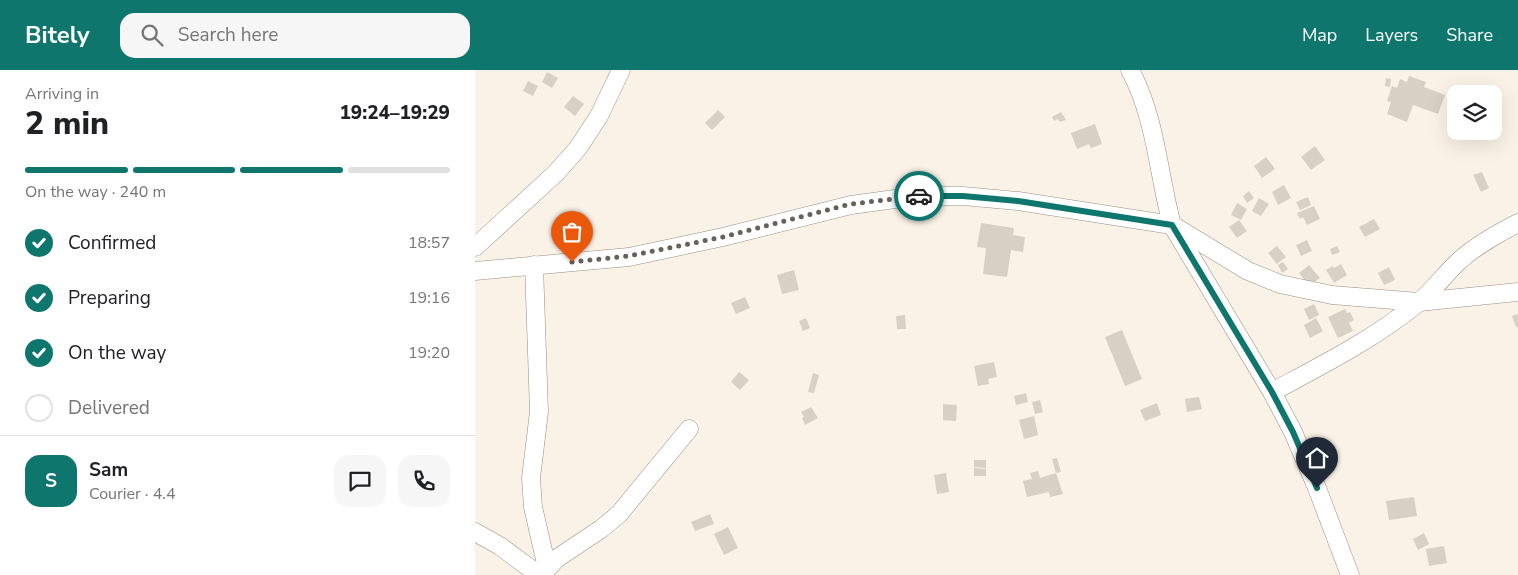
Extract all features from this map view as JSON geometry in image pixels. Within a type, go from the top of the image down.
[{"type":"street","points":[[475,247],[556,173],[579,148],[599,116],[621,70]]},
{"type":"street","points":[[1135,72],[1157,151],[1172,225],[1272,392],[1293,432],[1317,488],[1350,575]]},
{"type":"street","points":[[475,270],[629,256],[723,237],[851,204],[917,196],[963,196],[1018,201],[1172,225],[1248,271],[1280,284],[1331,295],[1419,302],[1518,292]]},
{"type":"street","points":[[1272,392],[1351,349],[1419,302],[1458,262],[1492,237],[1518,222]]},
{"type":"street","points":[[534,265],[539,412],[531,478],[542,572]]},
{"type":"street","points":[[542,572],[564,553],[601,529],[619,514],[689,429]]},
{"type":"street","points":[[475,532],[542,572]]},
{"type":"building","points":[[547,72],[558,78],[552,88],[542,82]]},
{"type":"building","points":[[1409,76],[1426,82],[1424,87],[1445,95],[1438,114],[1413,105],[1407,122],[1387,114],[1391,102],[1387,101],[1392,86],[1397,88],[1400,79],[1407,82]]},
{"type":"building","points":[[1386,78],[1391,79],[1390,87],[1385,86]]},
{"type":"building","points":[[528,81],[538,86],[533,96],[523,91]]},
{"type":"building","points":[[573,96],[584,104],[575,116],[564,107]]},
{"type":"building","points":[[718,110],[725,117],[712,130],[705,123]]},
{"type":"building","points":[[1061,112],[1066,120],[1060,122],[1058,119],[1054,121],[1052,117]]},
{"type":"building","points":[[1095,124],[1102,144],[1091,148],[1089,144],[1077,149],[1071,133]]},
{"type":"building","points":[[1315,146],[1325,160],[1311,170],[1301,157]]},
{"type":"building","points":[[1266,157],[1275,169],[1262,178],[1254,166]]},
{"type":"building","points":[[1482,172],[1489,188],[1481,192],[1473,175]]},
{"type":"building","points":[[1284,185],[1291,198],[1278,205],[1272,192]]},
{"type":"building","points":[[1249,191],[1254,198],[1247,203],[1243,196]]},
{"type":"building","points":[[1308,197],[1311,205],[1300,210],[1296,202]]},
{"type":"building","points":[[1259,198],[1269,204],[1261,216],[1252,211]]},
{"type":"building","points":[[1237,203],[1247,209],[1241,220],[1231,215]]},
{"type":"building","points":[[1314,206],[1320,219],[1307,225],[1303,217],[1300,219],[1297,213]]},
{"type":"building","points":[[1374,219],[1380,229],[1365,237],[1359,227]]},
{"type":"building","points":[[1239,220],[1247,231],[1237,238],[1229,227]]},
{"type":"building","points":[[981,223],[1014,228],[1013,235],[1025,237],[1023,252],[1011,250],[1007,277],[983,274],[986,248],[977,247]]},
{"type":"building","points":[[1307,240],[1312,251],[1301,256],[1296,245]]},
{"type":"building","points":[[1277,246],[1286,257],[1277,264],[1268,253]]},
{"type":"building","points":[[1337,246],[1340,252],[1332,255],[1330,249]]},
{"type":"building","points":[[1283,262],[1288,269],[1282,273],[1278,265]]},
{"type":"building","points":[[1341,264],[1347,275],[1334,283],[1326,270]]},
{"type":"building","points":[[1309,265],[1320,278],[1309,286],[1299,273]]},
{"type":"building","points":[[1389,267],[1395,280],[1384,285],[1378,273]]},
{"type":"building","points":[[794,270],[799,290],[782,294],[777,275]]},
{"type":"building","points":[[745,297],[750,308],[736,314],[731,303]]},
{"type":"building","points":[[1314,304],[1319,315],[1309,320],[1304,309]]},
{"type":"building","points":[[1345,309],[1347,313],[1350,312],[1354,320],[1349,323],[1353,331],[1338,338],[1328,317]]},
{"type":"building","points":[[1518,314],[1518,327],[1516,327],[1512,316]]},
{"type":"building","points":[[905,315],[906,329],[897,329],[896,316]]},
{"type":"building","points":[[806,318],[810,328],[803,331],[799,321]]},
{"type":"building","points":[[1316,318],[1323,331],[1310,338],[1304,325]]},
{"type":"building","points":[[1122,330],[1142,379],[1125,386],[1105,337]]},
{"type":"building","points":[[994,362],[997,377],[988,379],[989,384],[978,386],[974,366]]},
{"type":"building","points":[[739,372],[749,380],[740,390],[731,382]]},
{"type":"building","points":[[813,373],[819,375],[814,393],[808,392]]},
{"type":"building","points":[[1026,393],[1028,402],[1016,405],[1014,396]]},
{"type":"building","points":[[1199,397],[1202,409],[1187,412],[1185,399]]},
{"type":"building","points":[[1040,400],[1043,412],[1035,414],[1032,402]]},
{"type":"building","points":[[1157,403],[1161,415],[1145,421],[1140,410]]},
{"type":"building","points":[[943,404],[957,405],[956,421],[943,420]]},
{"type":"building","points":[[811,407],[818,418],[805,425],[801,412]]},
{"type":"building","points":[[1034,416],[1038,435],[1024,439],[1019,420]]},
{"type":"building","points":[[1057,458],[1061,472],[1056,473],[1052,459]]},
{"type":"building","points":[[974,460],[986,460],[986,468],[974,467]]},
{"type":"building","points":[[974,468],[986,469],[986,476],[974,476]]},
{"type":"building","points":[[1038,471],[1040,478],[1056,473],[1063,494],[1050,497],[1049,492],[1027,497],[1023,481],[1032,479],[1030,473]]},
{"type":"building","points":[[946,473],[949,492],[937,494],[934,475]]},
{"type":"building","points":[[1414,497],[1417,516],[1389,520],[1386,501]]},
{"type":"building","points":[[710,514],[714,524],[695,531],[691,522]]},
{"type":"building","points":[[728,527],[738,548],[724,555],[714,534]]},
{"type":"building","points":[[1424,533],[1429,544],[1418,550],[1413,539]]},
{"type":"building","points":[[1444,546],[1447,563],[1429,566],[1426,549]]},
{"type":"way so far","points":[[572,262],[629,256],[723,237],[851,204],[919,196]]},
{"type":"route","points":[[919,196],[963,196],[1018,201],[1172,225],[1272,392],[1293,432],[1317,488]]}]
